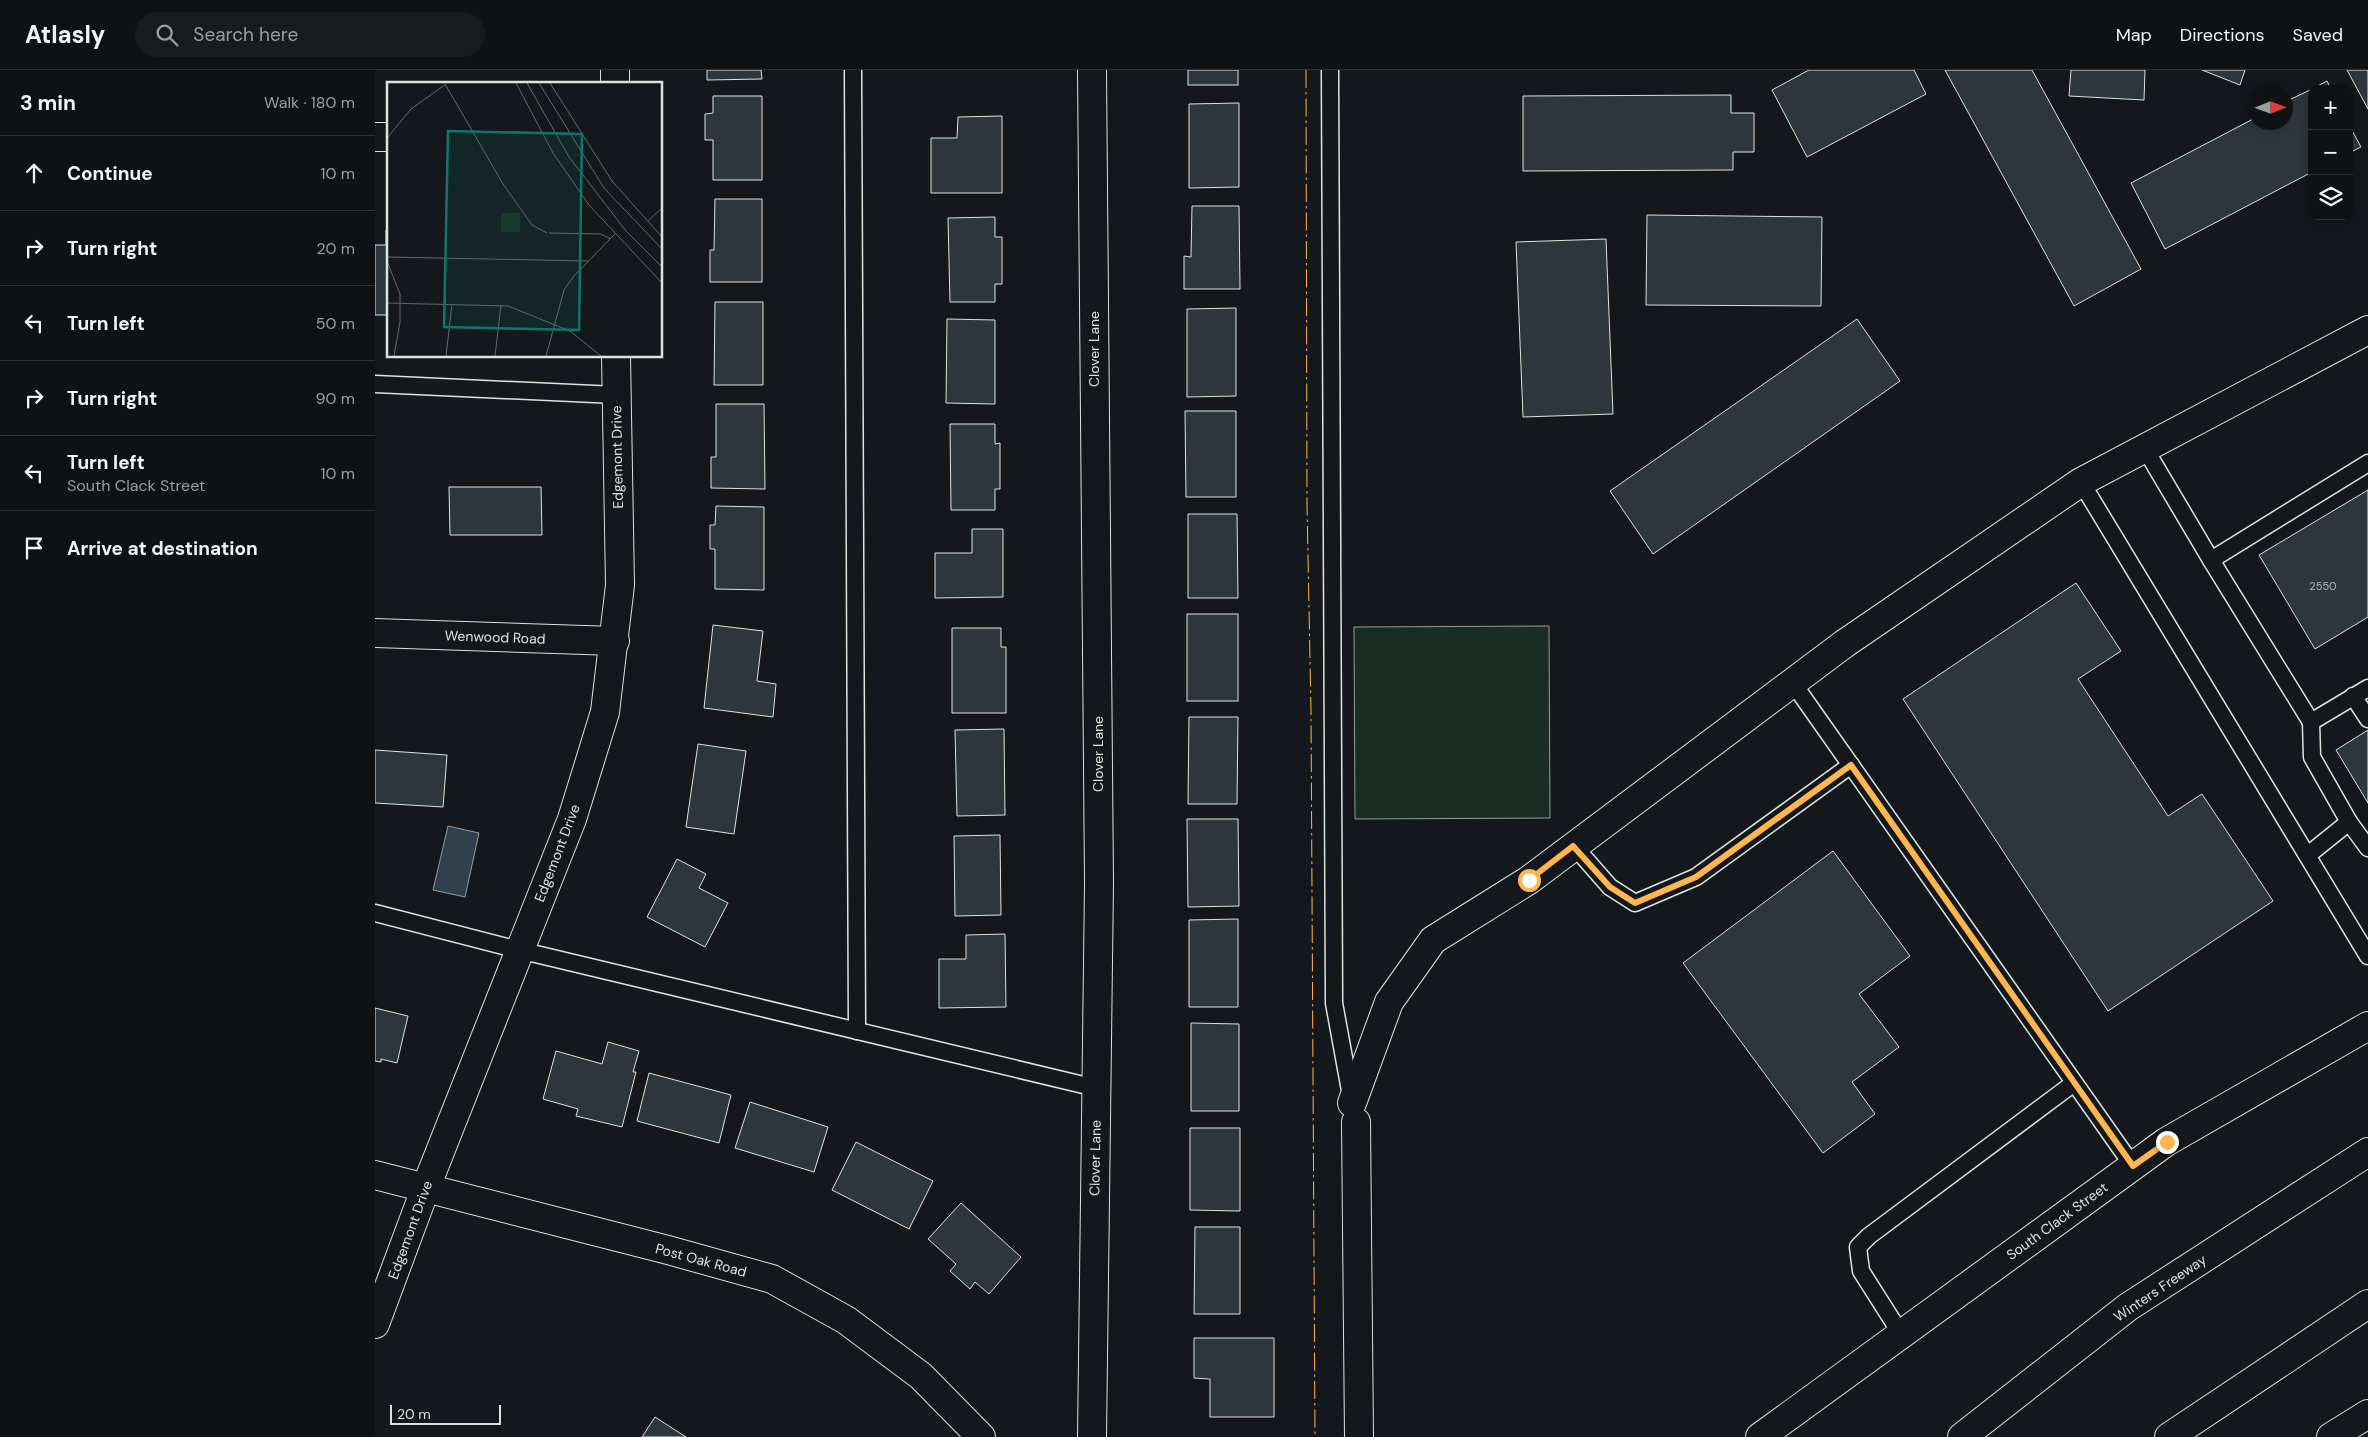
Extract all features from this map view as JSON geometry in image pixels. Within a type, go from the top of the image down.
[{"type":"main road","name":"Clover Lane","points":[[1092,70],[1099,883],[1092,1437]]},
{"type":"main road","points":[[1359,1437],[1354,1113],[1389,1002],[1433,940],[1529,880],[1844,644],[2081,482],[2368,330]]},
{"type":"main road","name":"Edgemont Drive","points":[[375,1324],[426,1187],[572,819],[605,712],[620,585],[616,358]]},
{"type":"main road","name":"Wenwood Road","points":[[375,633],[615,640]]},
{"type":"main road","name":"South Clack Street","points":[[1760,1437],[2167,1142],[2368,1026]]},
{"type":"main road","name":"Winters Freeway","points":[[1962,1437],[2129,1307],[2368,1152]]},
{"type":"main road","name":"Post Oak Road","points":[[375,1175],[772,1279],[846,1320],[914,1370],[981,1437]]},
{"type":"main road","points":[[2169,1437],[2368,1304]]},
{"type":"main road","points":[[2331,1437],[2368,1414]]},
{"type":"lane","points":[[853,70],[857,1031]]},
{"type":"lane","points":[[1330,70],[1335,1003],[1354,1113]]},
{"type":"lane","points":[[375,384],[616,395]]},
{"type":"lane","points":[[2144,447],[2311,722],[2312,757],[2349,822],[2368,848]]},
{"type":"lane","points":[[2211,560],[2368,463]]},
{"type":"lane","points":[[2081,482],[2368,956]]},
{"type":"lane","points":[[1793,683],[2133,1166]]},
{"type":"lane","points":[[2311,722],[2368,688]]},
{"type":"lane","points":[[2353,696],[2368,719]]},
{"type":"lane","points":[[1573,846],[1610,887],[1635,903],[1696,877],[1851,765]]},
{"type":"lane","points":[[2308,855],[2349,822]]},
{"type":"lane","points":[[375,913],[519,950],[1096,1088]]},
{"type":"lane","points":[[1901,1334],[1861,1272],[1858,1247],[1869,1236],[2074,1083]]},
{"type":"green space","points":[[1549,626],[1550,818],[1355,819],[1354,627]]},
{"type":"water","points":[[448,826],[479,833],[465,897],[433,890]]},
{"type":"building","points":[[707,70],[761,70],[762,79],[707,80]]},
{"type":"building","points":[[1188,70],[1238,70],[1238,85],[1188,85]]},
{"type":"building","points":[[1809,70],[1914,70],[1926,94],[1807,157],[1772,90]]},
{"type":"building","points":[[1945,70],[2032,70],[2141,269],[2074,306]]},
{"type":"building","points":[[2071,70],[2145,70],[2144,100],[2069,96]]},
{"type":"building","points":[[2202,70],[2245,70],[2240,85]]},
{"type":"building","points":[[2347,70],[2368,70],[2368,109]]},
{"type":"building","points":[[2327,81],[2329,85],[2320,85]]},
{"type":"building","points":[[2308,91],[2308,174],[2165,249],[2131,183],[2248,122],[2248,130],[2293,130],[2293,98]]},
{"type":"building","points":[[1731,95],[1731,113],[1754,113],[1754,152],[1733,152],[1733,170],[1523,171],[1523,96]]},
{"type":"building","points":[[713,96],[762,96],[762,180],[713,180],[713,140],[705,140],[705,114],[713,113]]},
{"type":"building","points":[[1239,103],[1239,187],[1189,188],[1189,104]]},
{"type":"building","points":[[1002,116],[1002,193],[931,193],[931,138],[957,138],[958,117]]},
{"type":"building","points":[[2353,132],[2361,147],[2353,151]]},
{"type":"building","points":[[715,199],[762,199],[762,282],[710,282],[710,250],[714,250]]},
{"type":"building","points":[[1192,206],[1239,206],[1240,289],[1184,289],[1184,256],[1191,257]]},
{"type":"building","points":[[1647,215],[1822,217],[1821,306],[1646,305]]},
{"type":"building","points":[[995,217],[995,237],[1002,237],[1002,284],[995,284],[995,302],[950,302],[948,218]]},
{"type":"building","points":[[387,230],[387,315],[375,315],[375,245],[386,245]]},
{"type":"building","points":[[1606,239],[1613,414],[1523,417],[1516,242]]},
{"type":"building","points":[[715,302],[763,302],[763,385],[714,385]]},
{"type":"building","points":[[1236,308],[1236,396],[1187,397],[1187,309]]},
{"type":"building","points":[[947,319],[995,320],[995,404],[946,403]]},
{"type":"building","points":[[1857,319],[1900,381],[1653,554],[1610,491]]},
{"type":"building","points":[[716,404],[764,404],[765,489],[711,488],[711,457],[716,457]]},
{"type":"building","points":[[1185,411],[1236,411],[1236,497],[1186,497]]},
{"type":"building","points":[[950,424],[995,424],[995,444],[1000,443],[1000,489],[995,489],[995,510],[951,510]]},
{"type":"building","points":[[449,487],[541,487],[542,535],[450,535]]},
{"type":"building","points":[[2368,490],[2368,617],[2315,649],[2259,555]]},
{"type":"building","points":[[716,506],[764,507],[764,590],[715,589],[715,549],[710,549],[710,525],[715,525]]},
{"type":"building","points":[[1188,514],[1237,514],[1238,598],[1188,598]]},
{"type":"building","points":[[972,529],[1003,529],[1003,597],[935,598],[935,553],[972,553]]},
{"type":"building","points":[[2076,583],[2121,651],[2078,679],[2168,816],[2202,794],[2273,901],[2108,1011],[1903,699]]},
{"type":"building","points":[[1187,614],[1238,614],[1238,701],[1187,701]]},
{"type":"building","points":[[713,625],[763,631],[757,681],[776,684],[773,717],[704,708]]},
{"type":"building","points":[[952,628],[1001,628],[1001,647],[1006,647],[1006,713],[952,713]]},
{"type":"building","points":[[1189,717],[1238,717],[1237,804],[1188,804]]},
{"type":"building","points":[[1004,729],[1005,815],[957,816],[955,730]]},
{"type":"building","points":[[2368,730],[2368,803],[2336,750]]},
{"type":"building","points":[[698,744],[746,751],[734,834],[686,827]]},
{"type":"building","points":[[375,750],[447,755],[443,807],[375,803]]},
{"type":"building","points":[[1187,819],[1238,819],[1239,906],[1188,907]]},
{"type":"building","points":[[1000,835],[1001,915],[955,916],[954,836]]},
{"type":"building","points":[[1833,851],[1910,956],[1859,994],[1899,1047],[1852,1082],[1875,1114],[1823,1153],[1683,963]]},
{"type":"building","points":[[677,859],[706,874],[699,888],[728,903],[705,947],[647,917]]},
{"type":"building","points":[[1238,919],[1238,1007],[1189,1007],[1189,920]]},
{"type":"building","points":[[1005,934],[1006,1007],[939,1008],[939,959],[966,959],[966,935]]},
{"type":"building","points":[[375,1008],[408,1016],[397,1063],[381,1059],[381,1062],[375,1061]]},
{"type":"building","points":[[1191,1023],[1239,1024],[1239,1111],[1191,1111]]},
{"type":"building","points":[[608,1042],[639,1051],[633,1072],[636,1072],[622,1127],[576,1116],[578,1109],[543,1099],[556,1051],[602,1064]]},
{"type":"building","points":[[649,1073],[731,1095],[719,1143],[637,1121]]},
{"type":"building","points":[[750,1102],[828,1127],[814,1172],[735,1148]]},
{"type":"building","points":[[1190,1128],[1240,1128],[1240,1211],[1190,1210]]},
{"type":"building","points":[[856,1142],[933,1181],[909,1229],[832,1190]]},
{"type":"building","points":[[961,1203],[1021,1257],[989,1294],[975,1282],[970,1289],[950,1271],[956,1264],[928,1239]]},
{"type":"building","points":[[1195,1227],[1240,1227],[1240,1314],[1194,1314]]},
{"type":"building","points":[[1194,1338],[1274,1338],[1274,1417],[1210,1417],[1210,1379],[1194,1378]]},
{"type":"building","points":[[655,1417],[686,1437],[642,1437]]},
{"type":"power","points":[[1306,70],[1307,504],[1311,712],[1315,1437]]},
{"type":"route","points":[[1529,880],[1573,846],[1610,887],[1635,903],[1696,877],[1851,765],[2133,1166],[2167,1142]]}]
